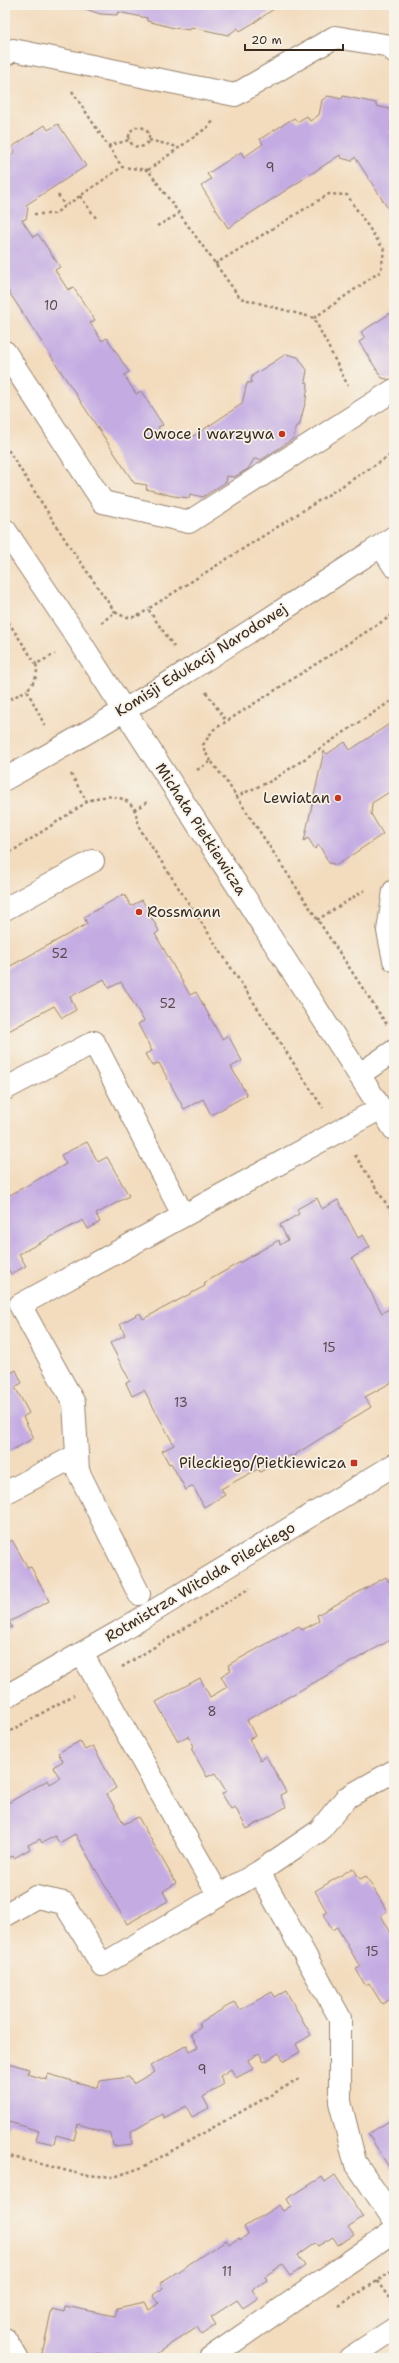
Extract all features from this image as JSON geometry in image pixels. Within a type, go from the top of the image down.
[{"type":"street","points":[[8,48],[235,95],[335,37],[391,46],[394,51]]},
{"type":"street","points":[[5,352],[103,502],[188,522],[394,390]]},
{"type":"street","name":"Michała Pietkiewicza","points":[[5,530],[123,709],[360,1074],[394,1129]]},
{"type":"street","points":[[388,541],[394,566]]},
{"type":"street","name":"Komisji Edukacji Narodowej","points":[[5,779],[57,750],[190,669],[388,541]]},
{"type":"street","points":[[5,909],[93,861]]},
{"type":"street","points":[[394,891],[388,931],[394,960]]},
{"type":"street","points":[[5,1089],[94,1042],[184,1215]]},
{"type":"street","points":[[360,1074],[394,1051]]},
{"type":"street","points":[[139,1594],[78,1471],[74,1403],[20,1305],[380,1108]]},
{"type":"street","points":[[5,1493],[77,1455]]},
{"type":"street","name":"Rotmistrza Witolda Pileckiego","points":[[5,1697],[82,1654],[394,1465]]},
{"type":"street","points":[[82,1654],[219,1896]]},
{"type":"street","points":[[5,1915],[36,1897],[64,1903],[102,1965],[259,1872],[319,1831],[346,1798],[394,1771]]},
{"type":"street","points":[[259,1872],[340,2018],[340,2102],[355,2162],[394,2220]]},
{"type":"street","points":[[210,2358],[394,2231]]},
{"type":"street","points":[[350,2358],[394,2329]]},
{"type":"street","points":[[5,2339],[16,2358]]},
{"type":"path","points":[[49,57],[122,167]]},
{"type":"path","points":[[34,214],[54,214],[122,167],[148,170],[209,126],[235,95]]},
{"type":"path","points":[[136,126],[147,130],[150,135],[146,144],[136,147],[129,140],[132,129],[136,126]]},
{"type":"path","points":[[108,146],[129,140]]},
{"type":"path","points":[[149,140],[179,148]]},
{"type":"path","points":[[148,170],[240,298],[314,318],[361,411]]},
{"type":"path","points":[[215,264],[329,194],[347,195],[384,250],[382,271],[314,318]]},
{"type":"path","points":[[58,195],[65,206]]},
{"type":"path","points":[[80,196],[96,218]]},
{"type":"path","points":[[157,226],[179,214]]},
{"type":"path","points":[[5,445],[68,544],[115,612],[130,618],[138,617],[148,609],[394,453]]},
{"type":"path","points":[[148,609],[226,721]]},
{"type":"path","points":[[95,628],[115,612]]},
{"type":"path","points":[[390,1028],[205,752],[203,745],[214,730],[226,721],[394,614]]},
{"type":"path","points":[[5,617],[36,664],[38,671],[35,680],[27,690],[5,702]]},
{"type":"path","points":[[36,664],[61,651]]},
{"type":"path","points":[[27,690],[47,730]]},
{"type":"path","points":[[235,796],[273,780],[394,699]]},
{"type":"path","points":[[134,810],[211,761]]},
{"type":"path","points":[[68,769],[87,802]]},
{"type":"path","points":[[5,856],[95,798],[116,797],[128,802],[134,810],[140,829],[394,1216]]},
{"type":"path","points":[[317,920],[368,888]]},
{"type":"path","points":[[5,2155],[84,2175],[114,2177],[143,2167],[301,2078]]},
{"type":"path","points":[[377,2281],[394,2306]]},
{"type":"building","points":[[74,5],[278,6],[240,31],[238,28],[228,35],[191,27],[190,30],[174,28],[147,21],[147,18],[118,12],[117,15],[100,14]]},
{"type":"building","points":[[328,96],[342,99],[343,96],[376,103],[376,106],[389,109],[393,115],[390,130],[394,136],[394,218],[355,157],[352,161],[341,158],[340,155],[228,228],[201,186],[211,179],[207,174],[241,152],[244,157],[263,144],[260,139],[294,118],[297,122],[307,116],[310,121],[319,115],[322,100]]},
{"type":"building","points":[[58,124],[86,166],[26,205],[28,208],[26,219],[22,220],[33,237],[38,234],[60,267],[55,270],[68,290],[73,287],[95,320],[90,323],[102,341],[107,338],[129,372],[124,375],[136,394],[141,391],[163,425],[158,427],[163,435],[167,432],[192,437],[242,404],[247,383],[251,383],[252,376],[286,354],[298,357],[307,370],[305,382],[308,383],[306,400],[299,426],[296,426],[293,439],[261,460],[254,459],[248,469],[234,477],[227,476],[226,482],[203,497],[190,494],[189,498],[173,496],[146,489],[147,485],[134,483],[5,286],[5,166],[7,165],[5,159],[15,152],[12,147],[45,125],[48,130]]},
{"type":"building","points":[[394,311],[394,378],[391,380],[382,378],[359,342],[365,338],[361,332]]},
{"type":"building","points":[[394,721],[394,789],[372,803],[371,814],[383,834],[337,865],[329,863],[319,845],[315,849],[308,838],[304,841],[324,751],[327,754],[345,742],[350,750]]},
{"type":"building","points":[[124,894],[131,906],[142,900],[159,931],[155,934],[190,995],[196,992],[222,1039],[228,1035],[242,1061],[231,1067],[247,1095],[211,1115],[203,1099],[184,1109],[159,1063],[152,1066],[145,1054],[152,1051],[138,1024],[144,1021],[121,982],[109,988],[104,979],[70,997],[76,1010],[62,1018],[54,1006],[5,1033],[5,969],[87,924],[84,917]]},
{"type":"building","points":[[87,1142],[98,1162],[107,1157],[129,1196],[96,1214],[100,1222],[88,1229],[83,1220],[19,1254],[26,1266],[11,1274],[5,1264],[5,1191],[8,1196],[66,1164],[61,1155]]},
{"type":"building","points":[[317,1198],[322,1209],[338,1200],[358,1238],[363,1235],[370,1247],[352,1258],[382,1313],[394,1306],[394,1381],[365,1397],[371,1407],[291,1457],[290,1455],[260,1472],[258,1469],[221,1489],[225,1495],[204,1507],[193,1486],[186,1490],[171,1463],[169,1464],[162,1451],[174,1445],[144,1390],[132,1396],[126,1383],[130,1381],[110,1343],[125,1335],[120,1324],[140,1313],[143,1319],[205,1286],[204,1283],[279,1240],[280,1245],[288,1240],[280,1225],[299,1214],[297,1209]]},
{"type":"building","points":[[16,1370],[22,1383],[15,1387],[29,1413],[23,1417],[34,1438],[5,1454],[5,1371],[7,1375]]},
{"type":"building","points":[[12,1540],[28,1568],[31,1567],[49,1601],[9,1622],[12,1627],[5,1631],[5,1541],[6,1543]]},
{"type":"building","points":[[386,1577],[389,1582],[394,1579],[394,1638],[247,1720],[255,1736],[249,1739],[260,1760],[266,1756],[286,1792],[280,1795],[286,1807],[247,1829],[235,1807],[231,1809],[222,1794],[226,1791],[215,1773],[207,1777],[191,1748],[194,1746],[188,1736],[178,1741],[156,1702],[200,1678],[210,1697],[227,1687],[221,1676],[231,1670],[228,1665],[299,1626],[302,1630],[319,1621],[317,1615]]},
{"type":"building","points":[[80,1741],[85,1750],[93,1746],[116,1788],[107,1794],[124,1824],[138,1817],[176,1883],[163,1891],[168,1901],[127,1924],[75,1834],[59,1843],[55,1836],[42,1843],[40,1839],[28,1845],[30,1849],[14,1858],[13,1856],[5,1860],[5,1798],[8,1803],[48,1780],[50,1784],[60,1778],[53,1767],[63,1761],[58,1753]]},
{"type":"building","points":[[353,1868],[360,1879],[366,1876],[387,1911],[381,1915],[392,1935],[394,1934],[394,1997],[382,2004],[369,1983],[365,1985],[356,1969],[360,1967],[337,1927],[332,1930],[323,1914],[327,1912],[315,1891]]},
{"type":"building","points":[[286,1991],[311,2035],[296,2044],[300,2052],[284,2061],[279,2053],[264,2062],[259,2053],[248,2060],[253,2069],[236,2078],[231,2069],[220,2076],[224,2084],[203,2097],[209,2108],[192,2117],[186,2106],[164,2118],[162,2114],[131,2132],[132,2144],[113,2146],[111,2134],[78,2124],[74,2140],[56,2135],[54,2144],[36,2140],[39,2131],[9,2122],[5,2133],[5,2062],[29,2069],[28,2074],[47,2080],[48,2074],[98,2088],[100,2081],[129,2077],[133,2084],[154,2072],[150,2066],[187,2045],[190,2051],[198,2047],[191,2034],[201,2027],[199,2023],[235,2002],[240,2010],[272,1992],[275,1997]]},
{"type":"building","points":[[394,2118],[394,2175],[368,2134]]},
{"type":"building","points":[[335,2175],[363,2217],[348,2227],[354,2235],[338,2245],[333,2237],[318,2246],[315,2243],[298,2255],[305,2266],[290,2276],[282,2265],[265,2276],[267,2280],[252,2290],[258,2298],[243,2308],[237,2300],[211,2317],[216,2325],[201,2335],[196,2327],[150,2358],[121,2358],[97,2353],[96,2358],[41,2358],[52,2309],[64,2312],[65,2306],[115,2316],[117,2308],[145,2302],[149,2310],[159,2303],[153,2295],[163,2288],[160,2283],[226,2240],[229,2244],[239,2238],[240,2240],[248,2234],[244,2227],[279,2205],[283,2211],[291,2206],[287,2199],[322,2177],[325,2182]]},
{"type":"place","name":"Owoce i warzywa","points":[[282,434]]},
{"type":"place","name":"Lewiatan","points":[[338,798]]},
{"type":"place","name":"Rossmann","points":[[139,912]]},
{"type":"place","name":"Pileckiego/Pietkiewicza","points":[[354,1463]]}]
